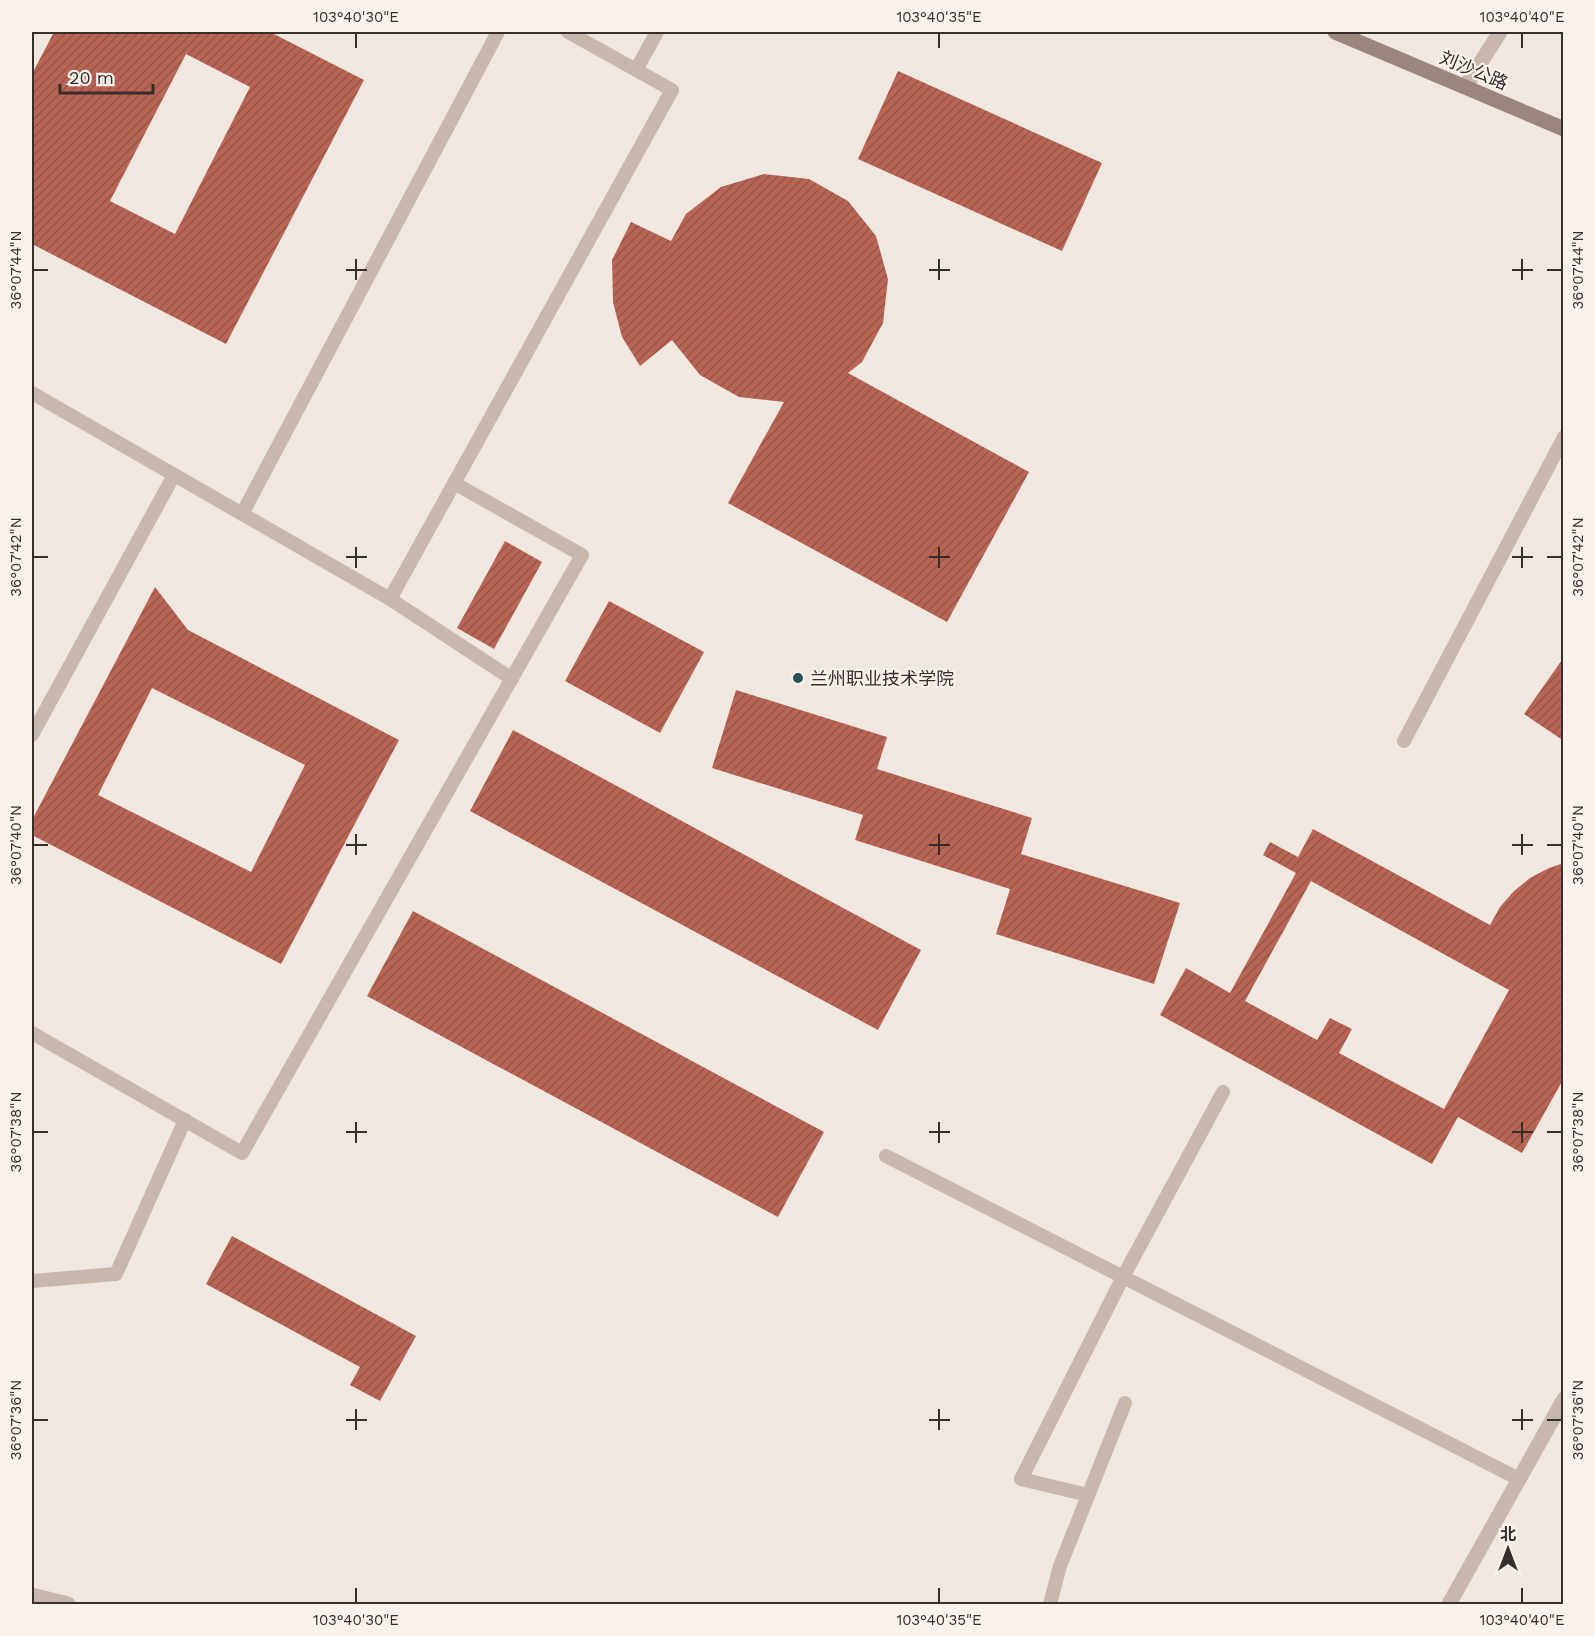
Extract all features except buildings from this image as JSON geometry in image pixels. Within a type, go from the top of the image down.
[{"type":"main road","name":"刘沙公路","points":[[1335,32],[1563,129]]},
{"type":"street","points":[[1465,87],[1500,32]]},
{"type":"street","points":[[1449,1605],[1563,1399]]},
{"type":"street","points":[[32,1595],[68,1605]]},
{"type":"lane","points":[[242,514],[498,32]]},
{"type":"lane","points":[[390,599],[672,90],[568,32]]},
{"type":"lane","points":[[636,70],[657,32]]},
{"type":"lane","points":[[32,393],[390,599],[512,679]]},
{"type":"lane","points":[[1404,741],[1563,436]]},
{"type":"lane","points":[[32,735],[174,475]]},
{"type":"lane","points":[[32,1033],[242,1153],[582,555],[454,483]]},
{"type":"lane","points":[[1089,1495],[1021,1479],[1123,1277],[1223,1092]]},
{"type":"lane","points":[[32,1281],[116,1274],[185,1120]]},
{"type":"lane","points":[[886,1156],[1519,1479]]},
{"type":"lane","points":[[1050,1605],[1060,1566],[1125,1402]]},
{"type":"place","name":"兰州职业技术学院","points":[[798,678]]}]
